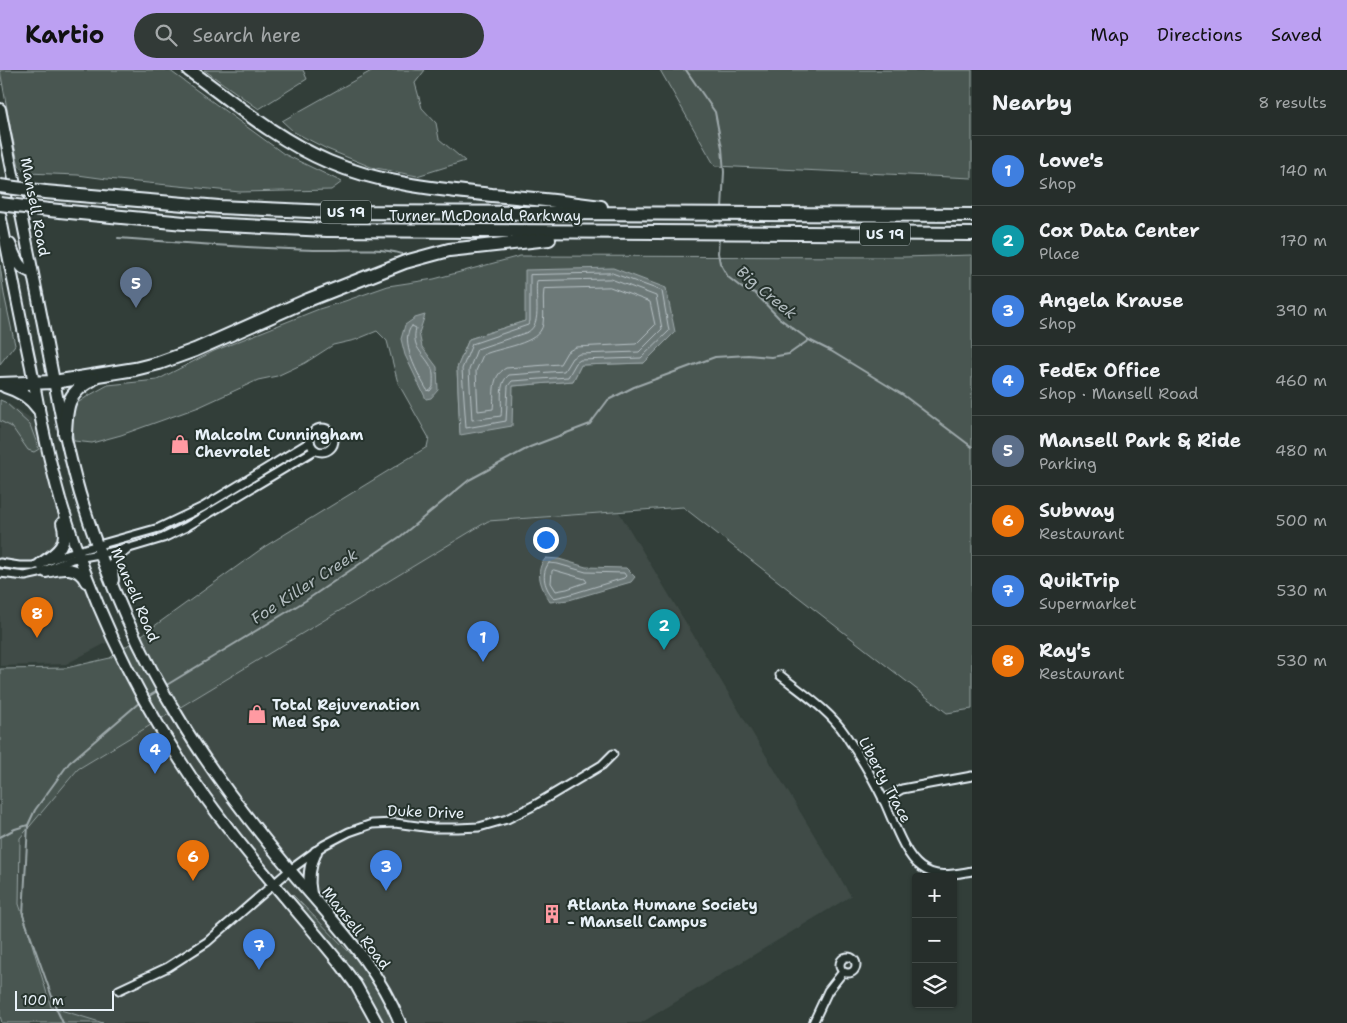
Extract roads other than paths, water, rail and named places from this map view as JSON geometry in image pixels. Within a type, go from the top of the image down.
[{"type":"highway","points":[[189,70],[256,120],[290,142],[328,161],[372,177],[422,188],[558,201],[648,214]]},
{"type":"highway","name":"Turner McDonald Parkway","points":[[0,186],[45,192],[185,204],[294,211],[972,215]]},
{"type":"highway","name":"Turner McDonald Parkway","points":[[0,204],[184,223],[301,229],[410,232],[972,234]]},
{"type":"highway","points":[[0,384],[54,382],[136,368],[177,356],[308,300],[421,257],[448,250],[601,232]]},
{"type":"highway","points":[[65,434],[66,410],[70,397],[80,386],[102,374]]},
{"type":"highway","points":[[0,384],[24,394],[38,408]]},
{"type":"main road","name":"Mansell Road","points":[[0,109],[65,434],[80,494],[116,596],[148,662],[179,719],[205,759],[247,817],[368,965],[389,998],[400,1023]]},
{"type":"main road","points":[[0,214],[38,408],[56,483],[97,603]]},
{"type":"main road","points":[[3,227],[18,263],[27,271],[32,272]]},
{"type":"main road","points":[[43,568],[65,537],[55,498],[56,483]]},
{"type":"main road","points":[[116,596],[112,567],[118,554],[126,549]]},
{"type":"main road","points":[[43,568],[68,568],[81,574],[129,671],[181,761],[211,804],[356,984],[377,1023]]},
{"type":"main road","points":[[311,895],[308,881],[311,862],[316,852]]},
{"type":"street","points":[[99,550],[126,549],[175,533],[315,450],[324,452],[328,450],[333,444],[333,436],[328,430],[320,429],[312,433],[310,442],[315,450]]},
{"type":"street","points":[[0,573],[25,576],[79,554],[99,550],[171,523],[203,507],[310,442]]},
{"type":"street","points":[[0,563],[43,568]]},
{"type":"street","points":[[10,565],[10,575]]},
{"type":"street","name":"Liberty Trace","points":[[780,675],[829,714],[839,725],[883,800],[895,828],[913,860],[930,873]]},
{"type":"street","name":"Duke Drive","points":[[119,990],[168,966],[207,942],[290,870],[349,832],[372,824],[395,822],[432,828],[458,828],[479,827],[508,819],[602,765],[613,754]]},
{"type":"street","points":[[883,800],[902,789],[972,776]]},
{"type":"street","name":"Liberty Trace","points":[[957,873],[972,871]]},
{"type":"street","points":[[813,1023],[828,992],[843,972]]},
{"type":"water","points":[[613,268],[666,288],[675,332],[644,363],[581,365],[573,381],[513,386],[512,426],[460,435],[457,368],[469,339],[525,321],[525,270]]},
{"type":"water","points":[[425,315],[419,333],[422,347],[437,367],[438,390],[431,398],[426,399],[405,355],[401,339],[405,325],[415,318]]},
{"type":"water","points":[[546,558],[559,559],[586,567],[626,568],[635,577],[631,582],[569,600],[550,602],[542,586],[539,574],[542,563]]},
{"type":"waterway","name":"Big Creek","points":[[686,70],[715,112],[722,148],[724,172],[722,208]]},
{"type":"waterway","name":"Big Creek","points":[[720,228],[721,218]]},
{"type":"waterway","points":[[118,238],[290,249],[369,249],[402,254]]},
{"type":"waterway","name":"Big Creek","points":[[719,238],[718,253],[720,263],[728,277],[742,288],[755,293],[779,318],[809,340],[831,351],[903,395],[972,447]]},
{"type":"waterway","name":"Foe Killer Creek","points":[[165,686],[305,601],[401,536],[469,480],[530,447],[590,424],[608,400],[634,387],[715,357],[748,355],[771,357],[789,354],[809,340]]},
{"type":"waterway","name":"Foe Killer Creek","points":[[146,698],[159,690]]},
{"type":"waterway","name":"Foe Killer Creek","points":[[63,1023],[23,915],[28,825],[35,810],[69,763],[140,702]]},
{"type":"waterway","points":[[0,837],[28,825]]},
{"type":"place","name":"Mansell Park & Ride","points":[[136,308]]},
{"type":"place","name":"Malcolm Cunningham Chevrolet","points":[[180,444]]},
{"type":"place","name":"Ray's","points":[[37,638]]},
{"type":"place","name":"Cox Data Center","points":[[664,650]]},
{"type":"place","name":"Lowe's","points":[[483,662]]},
{"type":"place","name":"Total Rejuvenation Med Spa","points":[[257,714]]},
{"type":"place","name":"FedEx Office","points":[[155,774]]},
{"type":"place","name":"Subway","points":[[193,881]]},
{"type":"place","name":"Angela Krause","points":[[386,891]]},
{"type":"place","name":"Atlanta Humane Society - Mansell Campus","points":[[552,914]]},
{"type":"place","name":"QuikTrip","points":[[259,970]]}]
